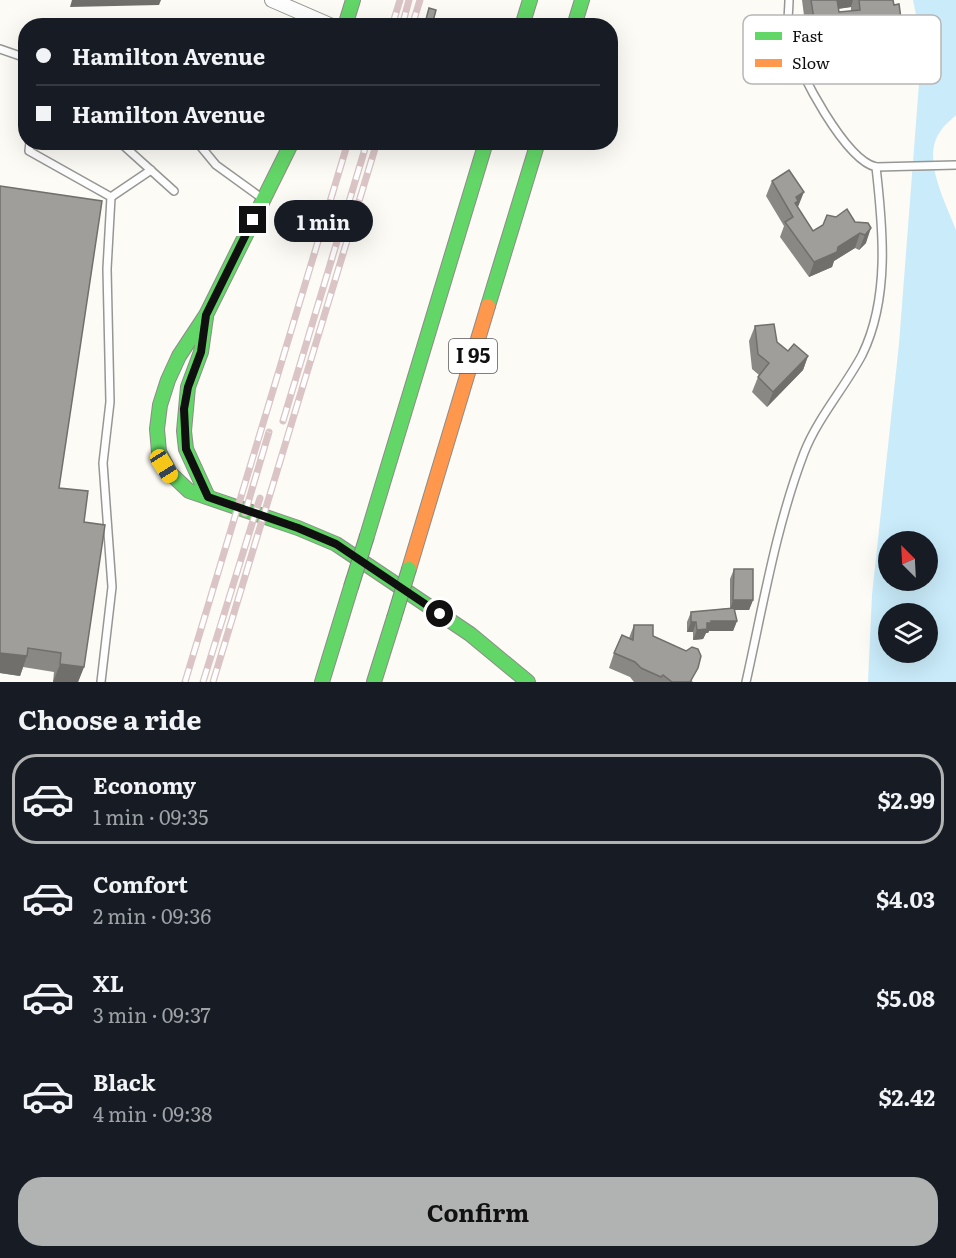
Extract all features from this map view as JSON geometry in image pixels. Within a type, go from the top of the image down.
[{"type":"main road","points":[[347,18],[353,0]]},
{"type":"main road","points":[[524,18],[530,0]]},
{"type":"main road","points":[[576,18],[582,0]]},
{"type":"main road","points":[[287,150],[206,315],[188,340],[174,367],[162,400],[156,439],[157,451],[173,480],[189,491],[298,528],[336,544],[470,634],[528,682]]},
{"type":"main road","name":"I 95","points":[[322,682],[484,150]]},
{"type":"main road","name":"I 95","points":[[374,682],[536,150]]},
{"type":"main road","points":[[206,315],[201,352],[188,387],[184,431],[190,458],[208,497]]},
{"type":"street","points":[[272,0],[314,18]]},
{"type":"lane","points":[[789,0],[789,15]]},
{"type":"lane","points":[[0,50],[18,56]]},
{"type":"lane","points":[[808,84],[852,153],[867,165],[876,167],[956,165]]},
{"type":"lane","points":[[29,150],[111,197]]},
{"type":"lane","points":[[128,150],[174,191]]},
{"type":"lane","points":[[204,150],[216,165],[263,200]]},
{"type":"lane","points":[[746,682],[787,502],[805,450],[862,354],[878,309],[882,275],[876,167]]},
{"type":"lane","points":[[111,197],[151,170]]},
{"type":"lane","points":[[101,682],[112,587],[103,463],[110,402],[107,269],[111,197]]},
{"type":"water","points":[[913,0],[956,0],[956,115],[940,132],[933,154],[937,181],[956,230],[956,682],[868,682],[872,595],[878,539],[878,591],[938,591],[938,531],[879,531],[899,344],[919,84],[941,84],[941,15],[916,15]]},
{"type":"building","points":[[811,0],[837,0],[839,12],[860,10],[859,0],[893,0],[894,5],[899,4],[901,15],[813,15]]},
{"type":"building","points":[[429,8],[436,10],[434,18],[426,18]]},
{"type":"building","points":[[789,170],[804,192],[796,197],[798,201],[795,203],[813,231],[823,225],[827,215],[836,217],[847,209],[855,222],[868,223],[871,228],[865,235],[860,233],[838,247],[837,252],[814,262],[785,222],[793,217],[772,181]]},
{"type":"building","points":[[0,186],[102,201],[59,488],[88,491],[84,522],[105,525],[84,667],[60,664],[61,653],[28,648],[27,656],[0,653]]},
{"type":"building","points":[[774,324],[777,342],[788,351],[794,344],[808,356],[773,392],[758,377],[769,363],[758,354],[755,326]]},
{"type":"building","points":[[734,569],[753,569],[753,600],[733,600]]},
{"type":"building","points":[[734,608],[737,621],[711,621],[707,623],[707,629],[697,630],[696,622],[691,622],[691,612]]},
{"type":"building","points":[[634,625],[653,625],[653,636],[686,651],[692,647],[698,649],[701,656],[698,668],[690,682],[672,682],[663,675],[661,677],[614,653],[622,635],[633,640]]},
{"type":"railway","points":[[394,18],[400,0]]},
{"type":"railway","points":[[404,18],[409,0]]},
{"type":"railway","points":[[414,18],[420,0]]},
{"type":"railway","points":[[185,682],[346,150]]},
{"type":"railway","points":[[283,421],[365,150]]},
{"type":"railway","points":[[213,682],[375,150]]},
{"type":"railway","points":[[245,513],[269,432]]},
{"type":"railway","points":[[203,682],[260,498]]},
{"type":"traffic: fast","points":[[347,18],[353,0]]},
{"type":"traffic: fast","points":[[524,18],[530,0]]},
{"type":"traffic: fast","points":[[576,18],[582,0]]},
{"type":"traffic: fast","points":[[288,150],[206,315],[179,356],[168,380],[160,405],[157,429],[159,452],[170,473],[189,491],[298,528],[336,544],[470,634],[528,682]]},
{"type":"traffic: fast","points":[[367,536],[484,150]]},
{"type":"traffic: fast","points":[[488,306],[536,150]]},
{"type":"traffic: fast","points":[[206,317],[201,352],[188,387],[184,431],[186,449],[208,497]]},
{"type":"traffic: fast","points":[[351,587],[367,536]]},
{"type":"traffic: fast","points":[[394,618],[409,569]]},
{"type":"traffic: fast","points":[[322,682],[351,587]]},
{"type":"traffic: fast","points":[[374,682],[394,618]]},
{"type":"traffic: slow","points":[[409,569],[488,306]]},
{"type":"route","points":[[253,220],[206,315],[201,352],[188,387],[184,409],[184,431],[186,449],[193,466],[208,497],[298,528],[336,544],[440,614]]}]
